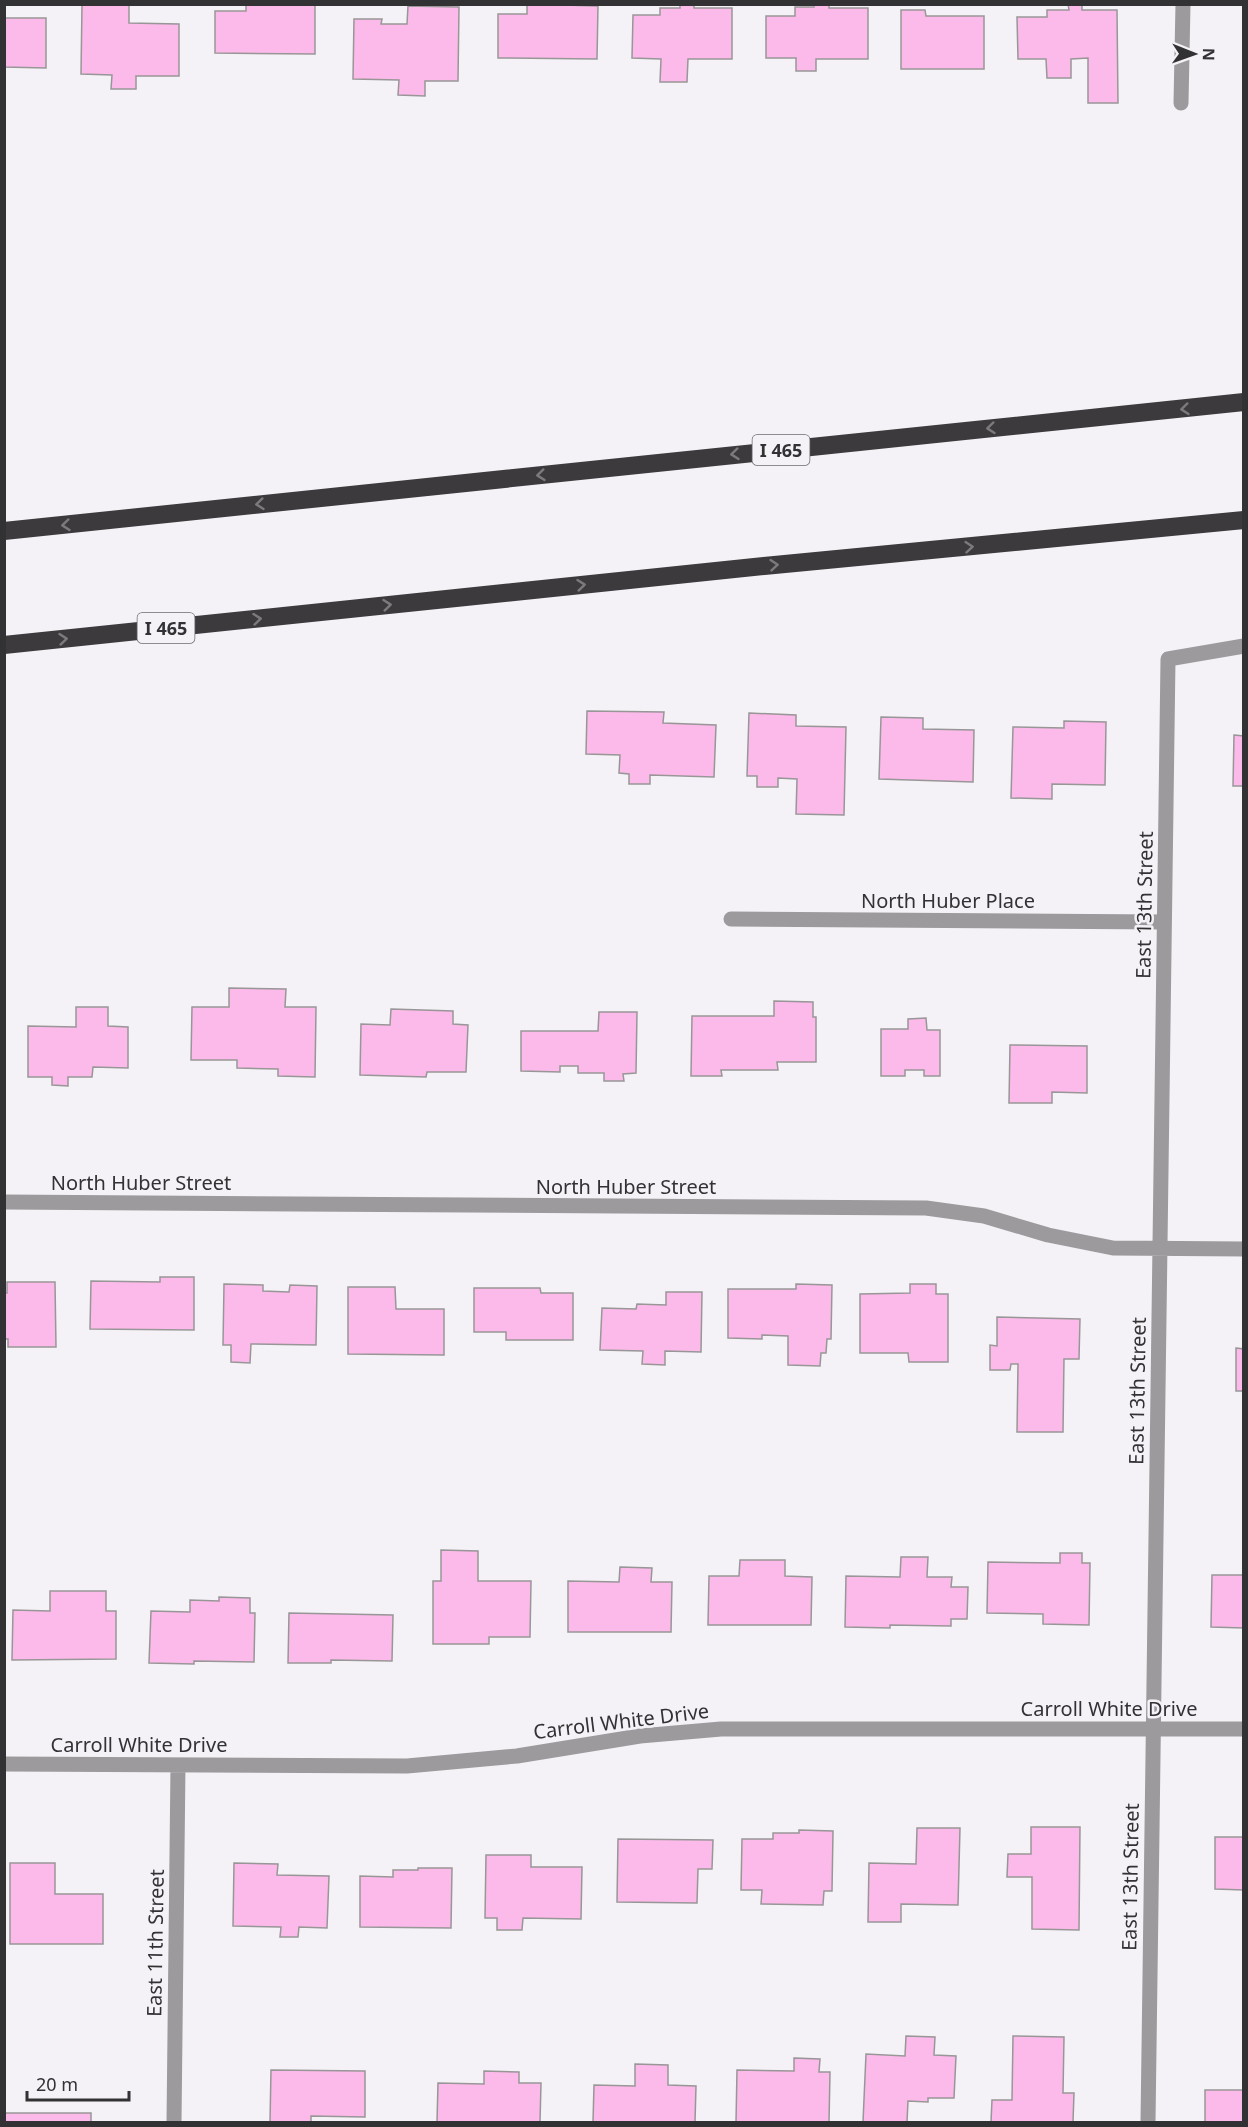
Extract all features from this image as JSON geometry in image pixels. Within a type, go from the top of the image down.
[{"type":"highway","name":"I 465","points":[[4,531],[1244,402]]},
{"type":"highway","name":"I 465","points":[[4,645],[1244,519]]},
{"type":"street","points":[[1181,103],[1183,4]]},
{"type":"street","name":"East 13th Street","points":[[1148,2122],[1168,659],[1244,646]]},
{"type":"street","name":"North Huber Place","points":[[731,919],[1164,922]]},
{"type":"street","name":"North Huber Street","points":[[4,1202],[926,1208],[984,1216],[1048,1235],[1113,1248],[1244,1249]]},
{"type":"street","name":"Carroll White Drive","points":[[4,1764],[407,1766],[517,1756],[651,1734],[721,1729],[1244,1729]]},
{"type":"street","name":"East 11th Street","points":[[174,2122],[178,1765]]},
{"type":"building","points":[[246,4],[315,5],[315,54],[215,53],[215,11],[246,11]]},
{"type":"building","points":[[527,4],[598,6],[597,59],[498,58],[498,14],[527,14]]},
{"type":"building","points":[[680,4],[694,4],[694,8],[732,8],[732,59],[688,59],[687,82],[660,82],[661,59],[632,58],[633,15],[660,15],[660,8],[680,8]]},
{"type":"building","points":[[814,4],[829,4],[829,8],[868,8],[868,59],[816,59],[816,71],[796,71],[796,58],[766,58],[766,16],[795,16],[795,7],[814,7]]},
{"type":"building","points":[[1068,4],[1082,4],[1082,10],[1117,10],[1118,103],[1088,103],[1088,58],[1071,59],[1071,78],[1047,78],[1046,59],[1018,59],[1017,17],[1047,17],[1047,10],[1069,10]]},
{"type":"building","points":[[82,5],[129,5],[129,23],[179,24],[179,76],[136,76],[136,89],[111,89],[112,75],[81,74]]},
{"type":"building","points":[[408,6],[459,7],[458,81],[425,81],[425,96],[398,95],[399,80],[353,79],[354,19],[382,19],[381,24],[407,24]]},
{"type":"building","points":[[901,10],[925,10],[926,16],[984,16],[984,69],[901,69]]},
{"type":"building","points":[[4,18],[46,18],[46,68],[4,67]]},
{"type":"building","points":[[587,711],[664,712],[663,723],[716,725],[714,777],[650,775],[650,784],[629,784],[629,774],[619,773],[620,755],[586,754]]},
{"type":"building","points":[[749,713],[796,715],[796,726],[846,727],[844,815],[796,814],[797,779],[778,778],[778,787],[757,787],[757,776],[747,776]]},
{"type":"building","points":[[881,717],[923,718],[923,729],[974,730],[973,782],[879,779]]},
{"type":"building","points":[[1064,721],[1106,722],[1105,785],[1052,784],[1052,799],[1011,798],[1013,727],[1064,728]]},
{"type":"building","points":[[1234,735],[1244,736],[1244,786],[1233,786]]},
{"type":"building","points":[[229,988],[286,989],[285,1007],[316,1007],[315,1077],[278,1076],[278,1069],[237,1068],[237,1060],[191,1060],[192,1007],[229,1007]]},
{"type":"building","points":[[774,1001],[813,1002],[813,1017],[816,1017],[816,1062],[777,1062],[778,1070],[721,1070],[722,1076],[691,1076],[692,1016],[774,1016]]},
{"type":"building","points":[[76,1007],[108,1007],[108,1026],[128,1027],[128,1068],[93,1067],[92,1077],[68,1077],[68,1086],[52,1085],[52,1077],[28,1077],[28,1026],[76,1027]]},
{"type":"building","points":[[391,1009],[453,1011],[453,1024],[468,1025],[466,1072],[427,1072],[426,1077],[360,1075],[361,1024],[390,1025]]},
{"type":"building","points":[[599,1012],[637,1012],[636,1073],[623,1074],[624,1081],[604,1081],[604,1073],[578,1073],[578,1066],[560,1066],[560,1072],[521,1071],[521,1031],[598,1031]]},
{"type":"building","points":[[926,1018],[927,1030],[940,1030],[940,1076],[924,1076],[924,1070],[905,1070],[905,1076],[881,1076],[881,1029],[908,1029],[908,1019]]},
{"type":"building","points":[[1010,1045],[1087,1046],[1087,1093],[1052,1092],[1052,1103],[1009,1103]]},
{"type":"building","points":[[160,1277],[194,1277],[194,1330],[90,1329],[91,1281],[160,1282]]},
{"type":"building","points":[[7,1282],[55,1282],[56,1347],[8,1347],[8,1339],[4,1339],[4,1293],[7,1293]]},
{"type":"building","points":[[224,1284],[263,1285],[263,1291],[289,1292],[290,1285],[317,1286],[316,1345],[251,1344],[250,1363],[231,1362],[231,1345],[223,1345]]},
{"type":"building","points":[[796,1284],[832,1285],[831,1339],[827,1339],[826,1353],[821,1353],[820,1366],[788,1365],[788,1336],[762,1335],[762,1339],[728,1338],[728,1289],[796,1289]]},
{"type":"building","points":[[910,1284],[936,1284],[936,1294],[948,1294],[948,1362],[909,1362],[908,1353],[860,1353],[860,1294],[910,1293]]},
{"type":"building","points":[[348,1287],[395,1287],[396,1309],[444,1309],[444,1355],[348,1354]]},
{"type":"building","points":[[474,1288],[540,1288],[541,1293],[573,1293],[573,1340],[506,1340],[506,1332],[474,1332]]},
{"type":"building","points":[[666,1292],[702,1292],[701,1352],[665,1351],[665,1365],[642,1364],[643,1351],[600,1350],[602,1308],[636,1309],[637,1304],[666,1305]]},
{"type":"building","points":[[997,1317],[1080,1319],[1079,1359],[1064,1359],[1063,1432],[1017,1432],[1018,1364],[1011,1364],[1010,1370],[990,1370],[990,1345],[997,1346]]},
{"type":"building","points":[[1236,1348],[1244,1349],[1244,1391],[1236,1391]]},
{"type":"building","points":[[441,1550],[478,1551],[478,1581],[531,1581],[530,1637],[489,1637],[489,1644],[433,1644],[433,1581],[441,1581]]},
{"type":"building","points":[[1060,1553],[1082,1553],[1082,1563],[1090,1563],[1089,1625],[1043,1624],[1043,1614],[987,1613],[988,1562],[1060,1563]]},
{"type":"building","points":[[901,1557],[928,1557],[927,1577],[952,1577],[951,1587],[968,1587],[967,1619],[951,1619],[951,1626],[845,1627],[846,1576],[900,1577]]},
{"type":"building","points":[[740,1560],[785,1560],[785,1576],[812,1577],[811,1625],[708,1625],[709,1576],[739,1576]]},
{"type":"building","points":[[620,1567],[652,1568],[651,1582],[672,1582],[671,1632],[568,1632],[568,1581],[619,1582]]},
{"type":"building","points":[[1212,1575],[1244,1575],[1244,1628],[1211,1627]]},
{"type":"building","points":[[50,1591],[106,1591],[106,1611],[116,1611],[116,1659],[12,1660],[13,1610],[50,1611]]},
{"type":"building","points":[[219,1597],[250,1598],[250,1613],[255,1613],[254,1662],[149,1663],[151,1611],[190,1612],[190,1600],[219,1601]]},
{"type":"building","points":[[289,1613],[393,1615],[392,1661],[331,1660],[331,1663],[288,1663]]},
{"type":"building","points":[[1031,1827],[1080,1827],[1079,1930],[1032,1929],[1032,1877],[1007,1877],[1008,1854],[1031,1854]]},
{"type":"building","points":[[917,1828],[960,1828],[958,1905],[901,1904],[901,1922],[868,1922],[869,1863],[916,1864]]},
{"type":"building","points":[[799,1830],[833,1831],[832,1891],[824,1891],[823,1905],[761,1904],[762,1890],[741,1890],[742,1839],[773,1839],[773,1833],[799,1833]]},
{"type":"building","points":[[1215,1837],[1244,1837],[1244,1890],[1215,1889]]},
{"type":"building","points":[[618,1839],[713,1840],[712,1869],[698,1869],[697,1903],[617,1902]]},
{"type":"building","points":[[486,1855],[531,1855],[531,1867],[582,1867],[581,1919],[523,1918],[522,1930],[497,1930],[497,1918],[485,1918]]},
{"type":"building","points":[[10,1863],[55,1863],[55,1894],[103,1894],[103,1944],[10,1944]]},
{"type":"building","points":[[234,1863],[278,1864],[277,1875],[329,1876],[327,1928],[299,1927],[298,1937],[280,1937],[281,1927],[233,1926]]},
{"type":"building","points":[[418,1868],[452,1868],[451,1928],[360,1927],[360,1876],[393,1877],[393,1870],[418,1870]]},
{"type":"building","points":[[906,2036],[935,2037],[934,2055],[956,2056],[954,2098],[928,2098],[928,2102],[908,2101],[907,2122],[863,2122],[866,2054],[905,2056]]},
{"type":"building","points":[[1013,2036],[1064,2037],[1063,2093],[1074,2093],[1073,2122],[991,2122],[992,2100],[1012,2100]]},
{"type":"building","points":[[794,2058],[820,2059],[819,2072],[830,2072],[829,2122],[736,2122],[737,2070],[794,2071]]},
{"type":"building","points":[[635,2064],[668,2065],[668,2085],[696,2086],[695,2122],[593,2122],[594,2085],[635,2086]]},
{"type":"building","points":[[271,2070],[365,2071],[365,2117],[311,2116],[311,2122],[270,2122]]},
{"type":"building","points":[[484,2071],[519,2072],[519,2083],[541,2083],[540,2122],[437,2122],[438,2083],[484,2084]]},
{"type":"building","points":[[1205,2090],[1244,2090],[1244,2122],[1205,2122]]},
{"type":"building","points":[[5,2113],[91,2113],[91,2122],[5,2122]]}]
